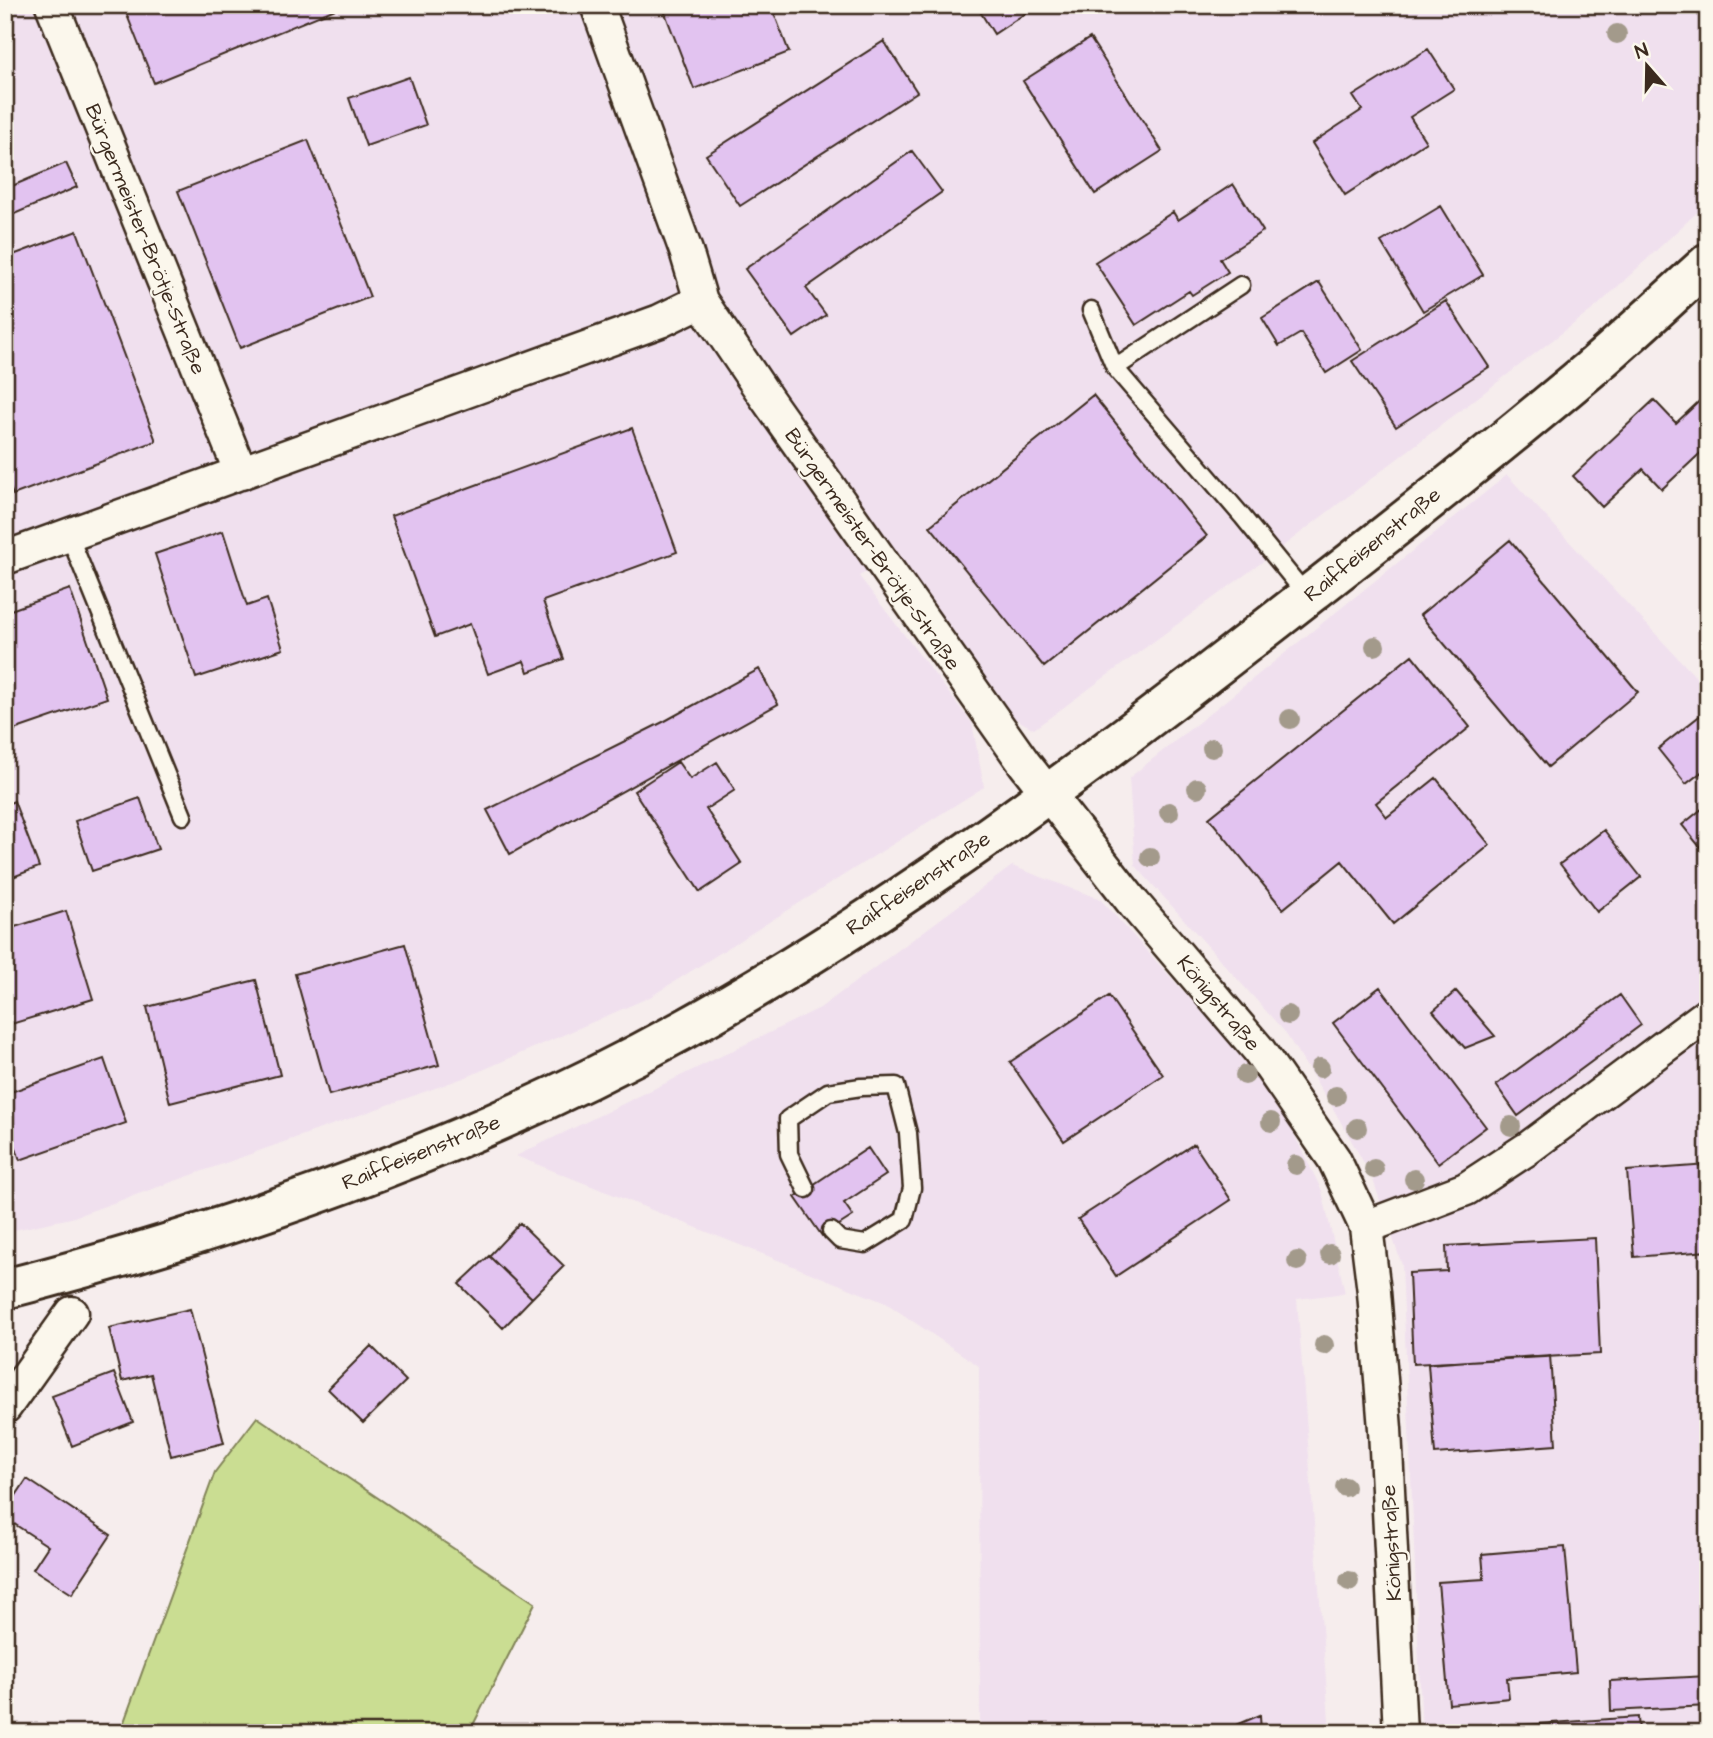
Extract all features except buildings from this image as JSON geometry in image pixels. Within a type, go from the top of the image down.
[{"type":"main road","name":"Raiffeisenstraße","points":[[5,1289],[84,1269],[304,1199],[478,1131],[681,1031],[769,980],[873,915],[1048,794],[1307,596],[1589,370],[1708,263]]},
{"type":"street","name":"Bürgermeister-Brötje-Straße","points":[[52,5],[241,473]]},
{"type":"street","name":"Bürgermeister-Brötje-Straße","points":[[597,5],[686,251],[701,301],[848,516],[1048,794]]},
{"type":"street","points":[[5,558],[660,321],[701,301]]},
{"type":"street","name":"Königstraße","points":[[1048,794],[1134,904],[1258,1049],[1292,1094],[1334,1159],[1366,1227],[1385,1429],[1400,1733]]},
{"type":"street","points":[[1366,1227],[1465,1189],[1527,1149],[1708,1014]]},
{"type":"street","points":[[5,1407],[72,1313]]},
{"type":"lane","points":[[1115,368],[1241,285]]},
{"type":"lane","points":[[1091,310],[1115,368],[1307,596]]},
{"type":"lane","points":[[69,535],[183,816]]},
{"type":"lane","points":[[806,1189],[789,1154],[788,1119],[828,1093],[860,1087],[896,1086],[908,1133],[912,1188],[904,1220],[865,1244],[840,1240],[831,1231]]},
{"type":"shaded area","points":[[5,5],[1708,5],[1708,202],[1596,307],[1257,566],[1034,729],[994,707],[882,563],[859,576],[972,723],[984,787],[650,997],[469,1076],[71,1218],[5,1232]]},
{"type":"shaded area","points":[[1507,475],[1708,690],[1708,1733],[1422,1733],[1402,1265],[1372,1177],[1284,1031],[1135,865],[1129,778]]},
{"type":"shaded area","points":[[1012,866],[1100,899],[1243,1057],[1278,1102],[1322,1191],[1345,1293],[1297,1299],[1330,1733],[980,1733],[979,1366],[886,1303],[516,1156],[820,1008]]},
{"type":"green space","points":[[257,1417],[535,1603],[469,1733],[120,1733],[215,1472]]}]
